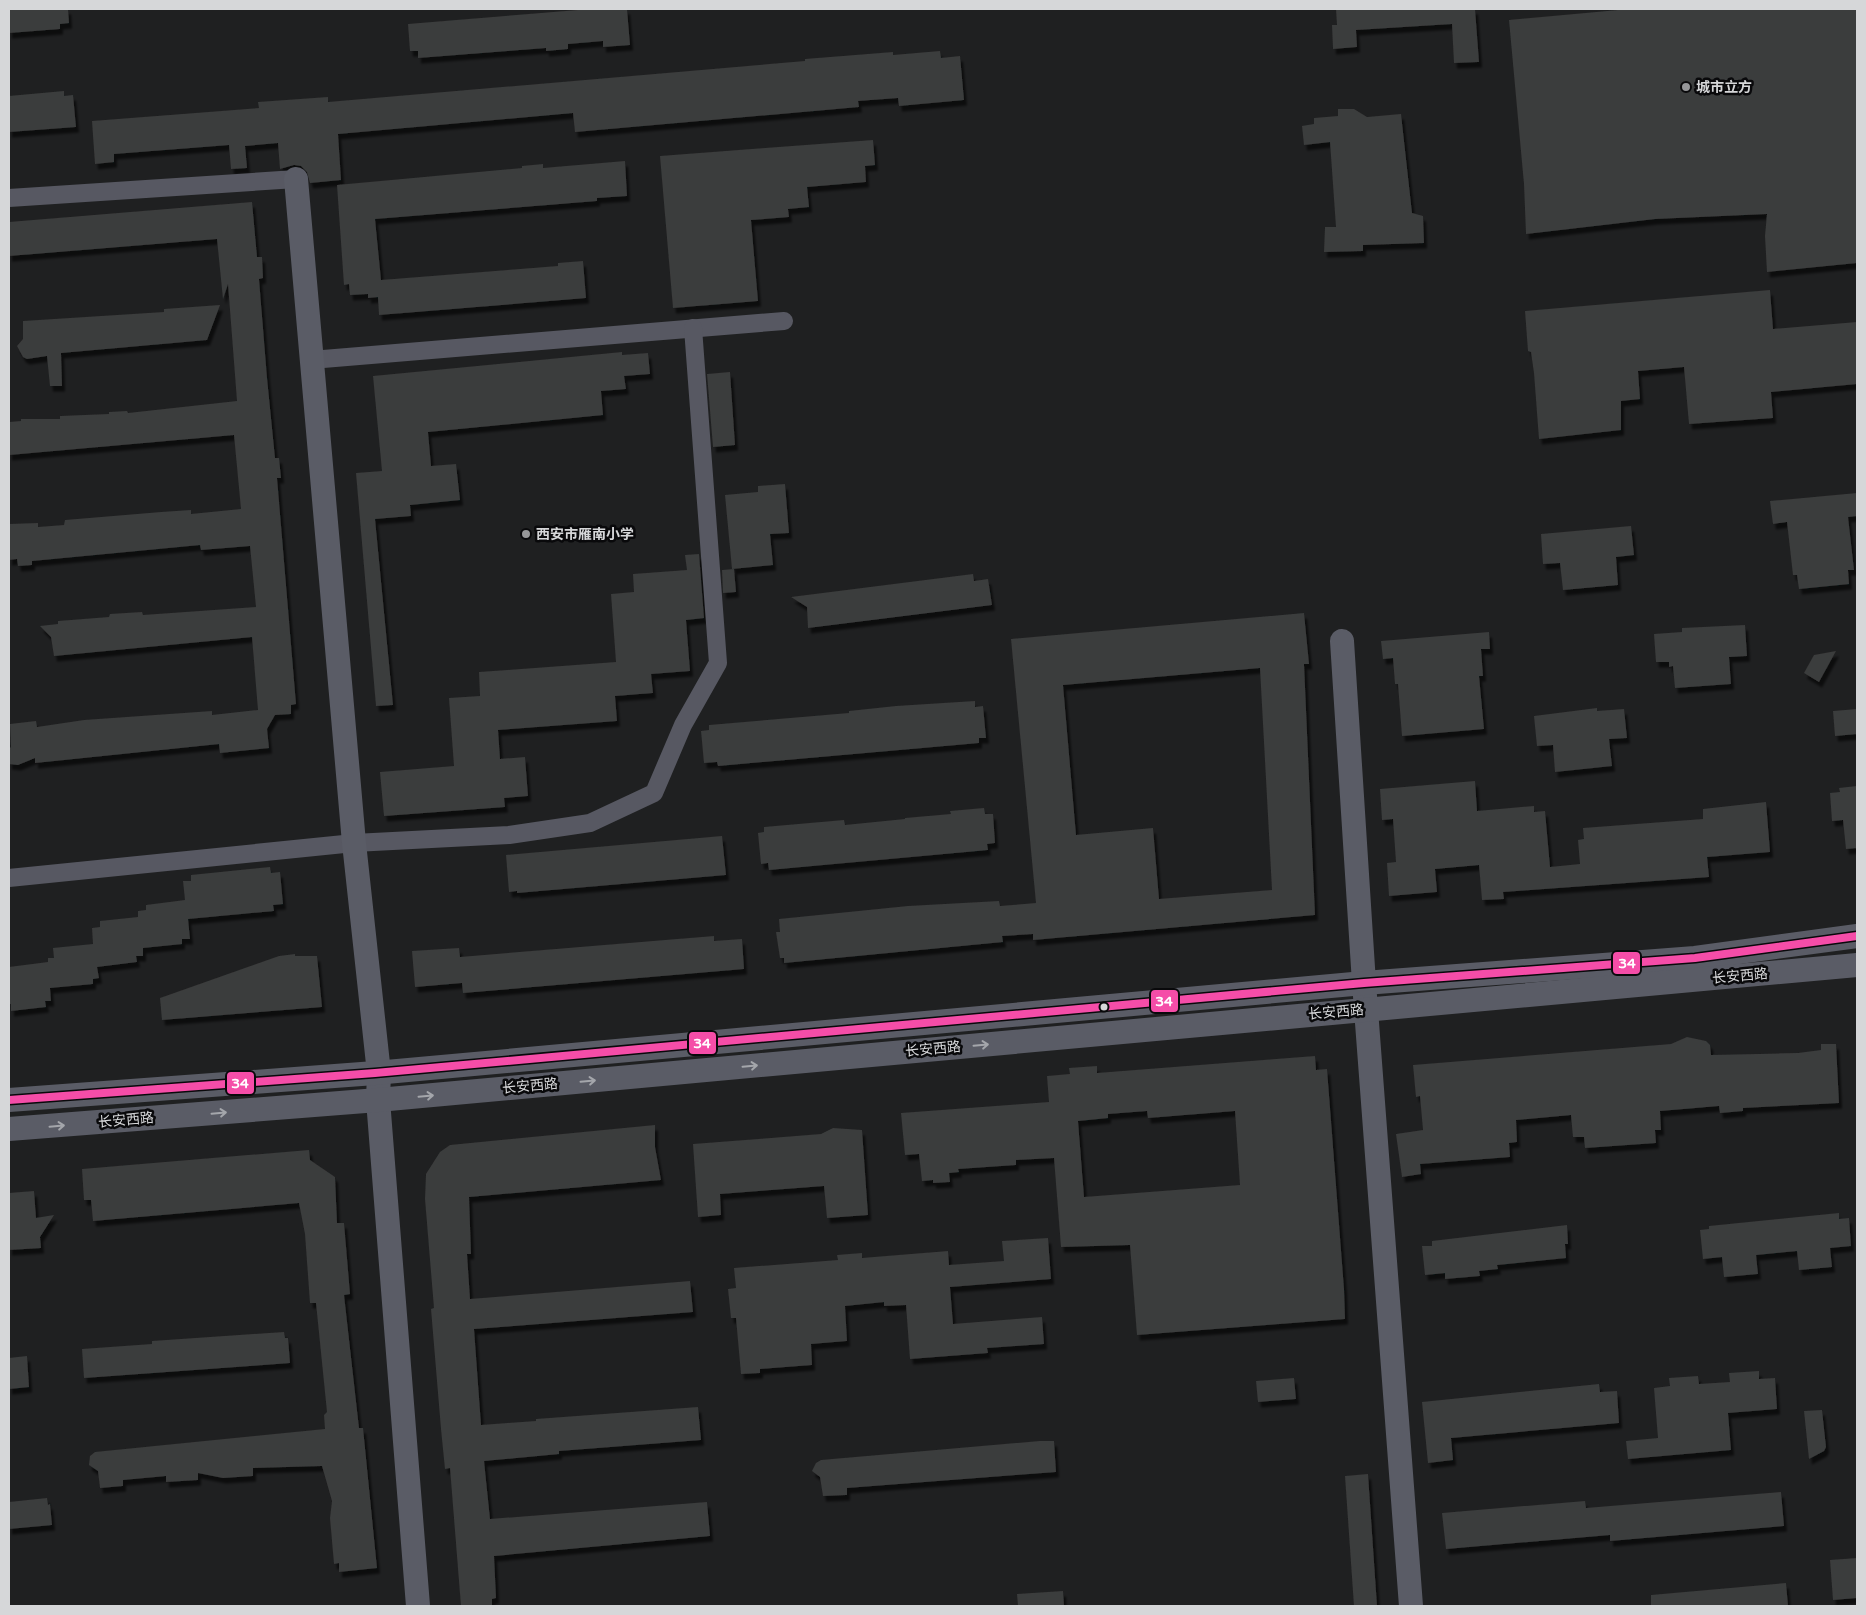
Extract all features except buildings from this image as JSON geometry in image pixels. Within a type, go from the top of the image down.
[{"type":"main road","points":[[296,179],[354,843],[379,1073],[378,1100],[418,1606]]},
{"type":"main road","points":[[1342,641],[1366,1010],[1412,1606]]},
{"type":"main road","name":"长安西路","points":[[9,1100],[379,1073],[1364,982],[1695,958],[1857,936]]},
{"type":"main road","name":"长安西路","points":[[9,1129],[378,1100],[1857,965]]},
{"type":"street","points":[[9,198],[296,179]]},
{"type":"street","points":[[311,360],[784,321]]},
{"type":"street","points":[[9,878],[354,843],[509,835],[590,823],[654,793],[683,724],[718,663],[693,328]]},
{"type":"transit line","name":"34","points":[[9,1100],[375,1073],[1364,983],[1695,958],[1857,936]]},
{"type":"place","name":"城市立方","points":[[1686,87]]},
{"type":"place","name":"西安市雁南小学","points":[[526,534]]}]
